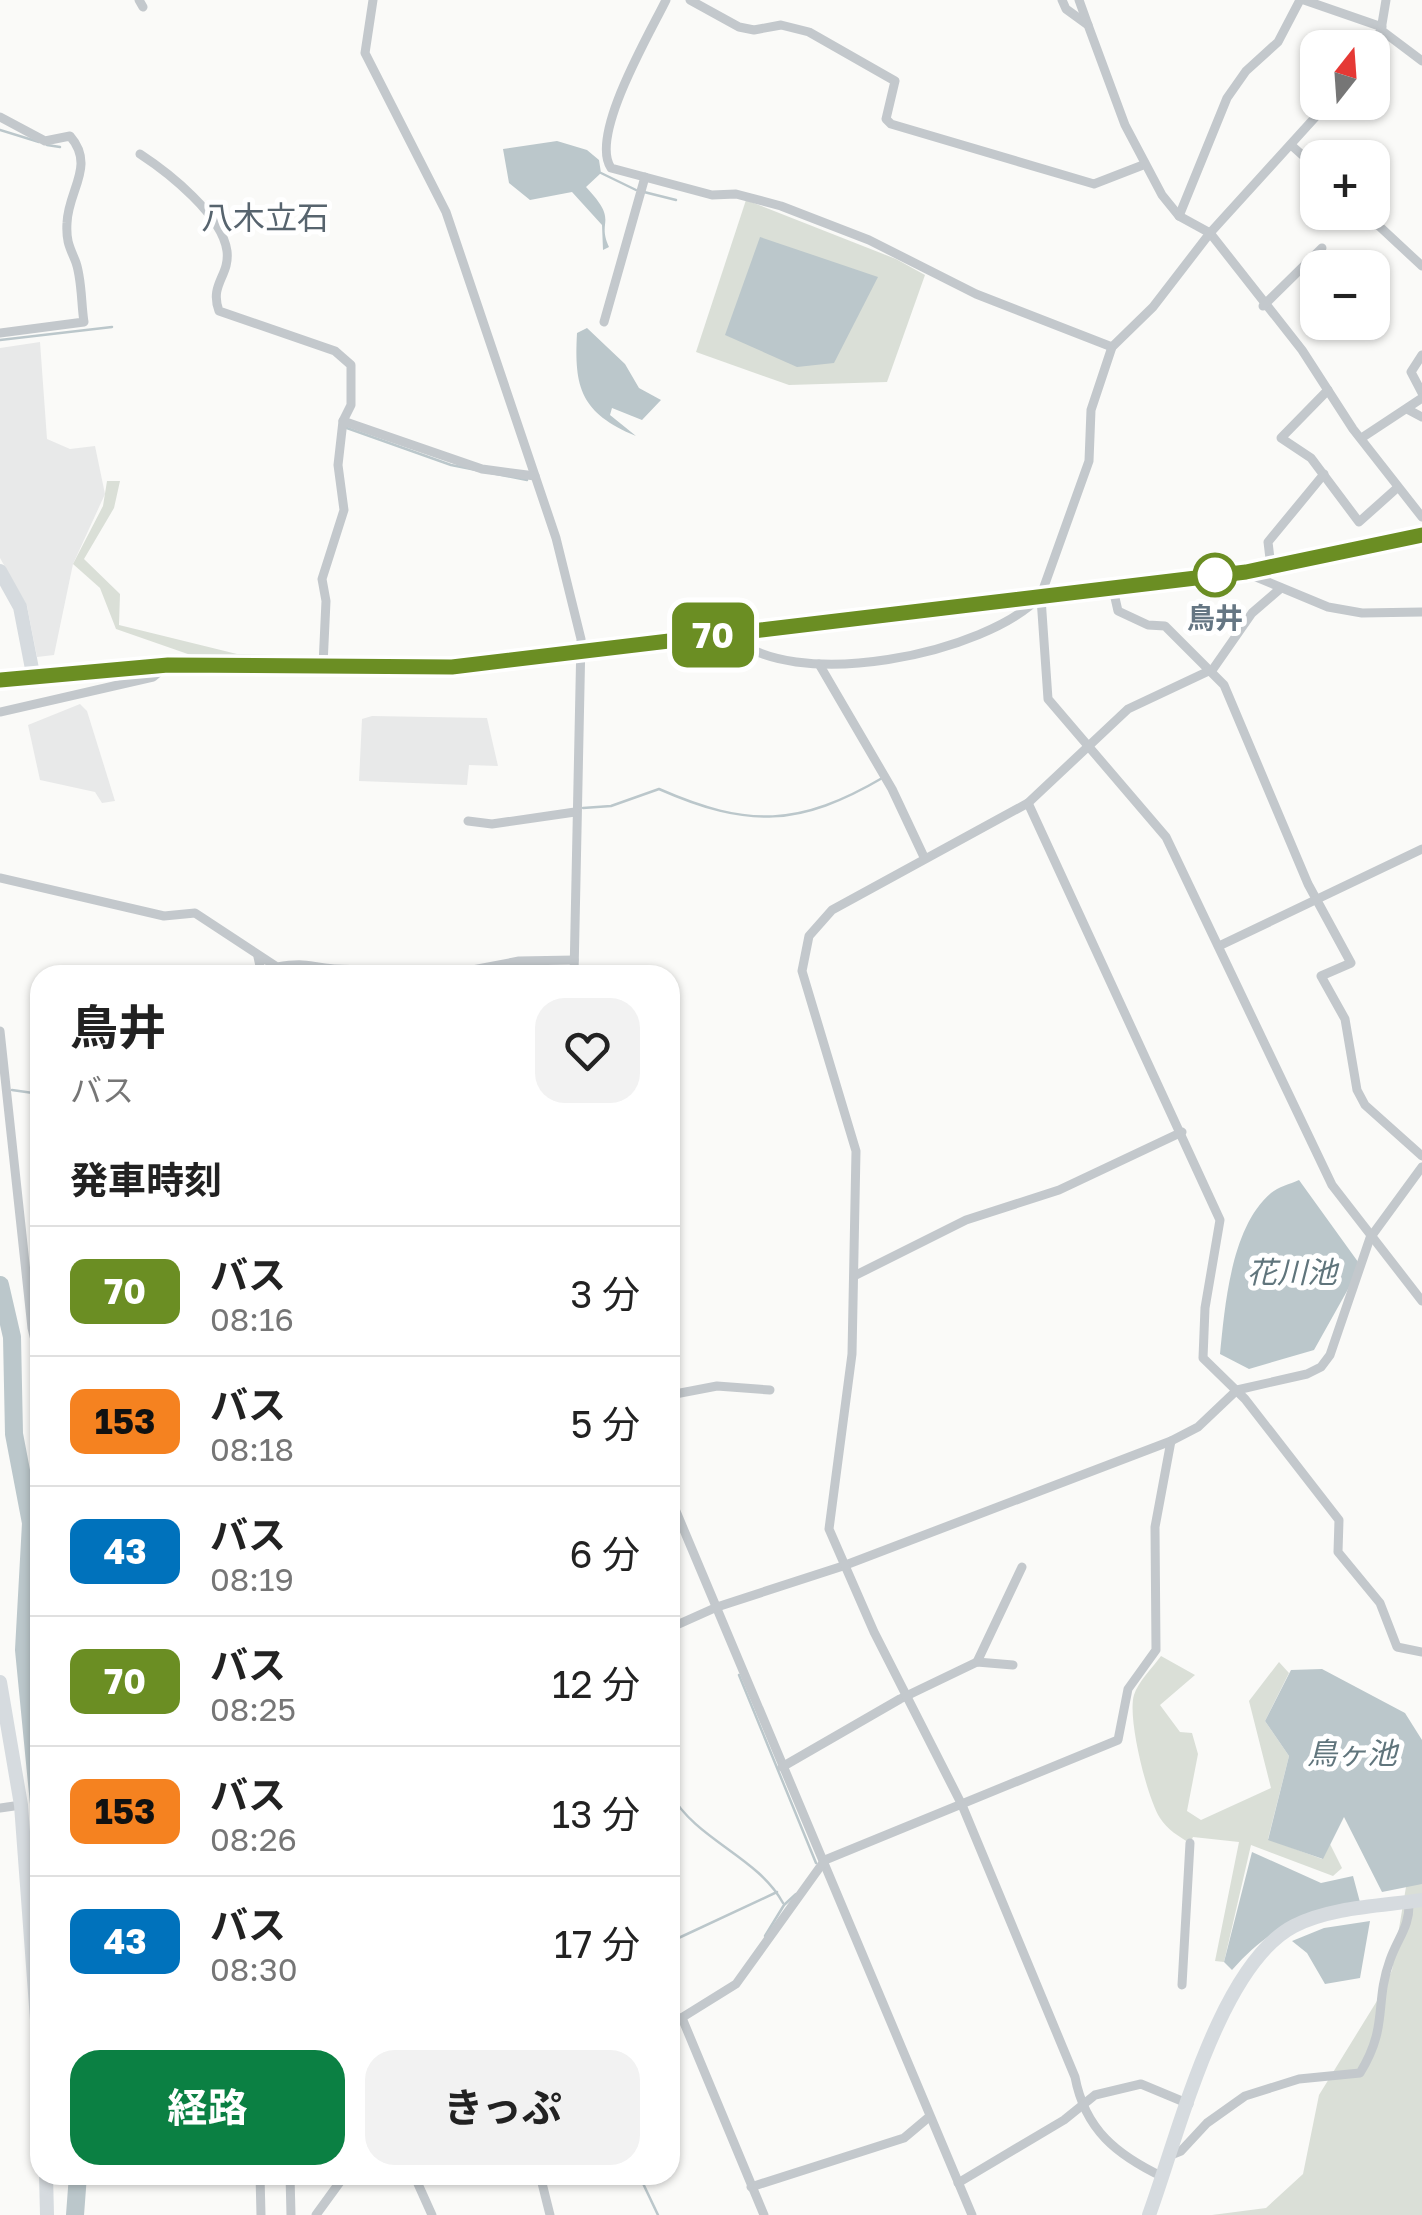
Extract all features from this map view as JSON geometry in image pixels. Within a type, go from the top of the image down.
[{"type":"highway","points":[[0,680],[168,665],[452,667],[1246,572],[1422,535]]},
{"type":"street","points":[[373,0],[365,53],[446,212],[535,476],[574,611],[578,652],[574,965]]},
{"type":"street","points":[[666,0],[621,93],[606,138],[611,168],[712,195],[736,194],[781,206],[870,240],[976,294],[1112,346]]},
{"type":"street","points":[[690,0],[738,27],[754,30],[781,24],[809,32],[859,64],[889,76],[895,81],[886,120],[892,124],[1094,184],[1143,165]]},
{"type":"street","points":[[1062,0],[1066,9],[1088,24]]},
{"type":"street","points":[[1079,0],[1143,165],[1179,216],[1210,233],[1398,488],[1418,504],[1422,518]]},
{"type":"street","points":[[1179,216],[1227,98],[1246,70],[1278,42],[1302,0],[1381,28],[1422,61]]},
{"type":"street","points":[[1381,28],[1386,0]]},
{"type":"street","points":[[0,117],[46,141],[70,136],[81,149],[82,171],[67,218],[67,249],[76,261],[84,322],[0,333]]},
{"type":"street","points":[[1313,120],[1210,233],[1153,307],[1112,346],[1091,410],[1089,461],[1040,595],[1048,699],[1085,747],[1166,837],[1332,1186],[1422,1301]]},
{"type":"street","points":[[1292,144],[1300,152]]},
{"type":"street","points":[[140,154],[220,230],[226,257],[214,296],[219,311],[336,351],[351,366],[351,405],[343,421],[338,465],[344,510],[322,579],[326,601],[323,665]]},
{"type":"street","points":[[604,322],[646,177]]},
{"type":"street","points":[[1383,230],[1422,266]]},
{"type":"street","points":[[1263,306],[1322,248]]},
{"type":"street","points":[[1363,437],[1422,396],[1411,372],[1422,355]]},
{"type":"street","points":[[1328,390],[1281,438],[1311,458],[1359,522],[1398,488]]},
{"type":"street","points":[[1407,409],[1422,417]]},
{"type":"street","points":[[343,421],[482,469],[535,476]]},
{"type":"street","points":[[1271,567],[1268,542],[1324,474]]},
{"type":"street","points":[[0,571],[20,607],[34,674]]},
{"type":"street","points":[[1246,572],[1328,607],[1362,613],[1422,612]]},
{"type":"street","points":[[1112,587],[1118,611],[1148,624],[1166,626],[1224,685],[1315,900],[1351,963],[1320,976],[1345,1018],[1357,1090],[1386,1128],[1422,1156]]},
{"type":"street","points":[[1163,2177],[1122,2157],[1080,2105],[1075,2078],[962,1805],[828,1529],[850,1374],[856,1275],[856,1152],[806,993],[803,957],[809,936],[832,910],[924,856],[1028,803],[1128,709],[1212,669],[1252,612],[1281,588]]},
{"type":"street","points":[[729,633],[740,644],[819,664],[872,664],[957,643],[1004,622],[1040,595]]},
{"type":"street","points":[[819,664],[892,789],[924,856]]},
{"type":"street","points":[[0,712],[153,677],[168,665]]},
{"type":"street","points":[[1028,803],[1220,1220],[1204,1308],[1202,1358],[1237,1390],[1339,1520],[1338,1552],[1380,1603],[1397,1647],[1422,1652]]},
{"type":"street","points":[[468,821],[492,824],[575,812]]},
{"type":"street","points":[[1218,946],[1422,849]]},
{"type":"street","points":[[0,878],[164,916],[195,913],[224,929],[272,965]]},
{"type":"street","points":[[258,957],[260,965]]},
{"type":"street","points":[[498,965],[574,960]]},
{"type":"street","points":[[293,965],[320,965]]},
{"type":"street","points":[[0,1031],[30,1310]]},
{"type":"street","points":[[856,1275],[966,1220],[1059,1190],[1182,1132]]},
{"type":"street","points":[[680,1624],[1171,1442],[1198,1427],[1237,1390],[1321,1367],[1330,1355],[1370,1238],[1422,1167]]},
{"type":"street","points":[[680,1392],[717,1386],[770,1390]]},
{"type":"street","points":[[680,2019],[736,1984],[825,1860],[1118,1740],[1128,1689],[1156,1650],[1156,1527],[1171,1442]]},
{"type":"street","points":[[680,1520],[972,2215]]},
{"type":"street","points":[[977,1662],[1022,1567]]},
{"type":"street","points":[[782,1767],[909,1694],[977,1662],[1013,1665]]},
{"type":"street","points":[[0,1682],[21,1805],[30,1926]]},
{"type":"street","points":[[0,1808],[21,1805]]},
{"type":"street","points":[[1182,1985],[1190,1843]]},
{"type":"street","points":[[1149,2215],[1171,2154],[1226,2006],[1254,1957],[1294,1926],[1319,1917],[1416,1901],[1410,1923],[1390,1960],[1377,2046],[1360,2073],[1299,2079],[1246,2096],[1207,2123],[1181,2151],[1171,2154]]},
{"type":"street","points":[[680,2030],[764,2215]]},
{"type":"street","points":[[958,2184],[1064,2120],[1095,2095],[1141,2084],[1190,2104]]},
{"type":"street","points":[[751,2187],[904,2138],[929,2117]]},
{"type":"street","points":[[46,2185],[47,2215]]},
{"type":"street","points":[[260,2185],[261,2215]]},
{"type":"street","points":[[290,2185],[291,2215]]},
{"type":"street","points":[[316,2215],[338,2185]]},
{"type":"street","points":[[418,2185],[432,2215]]},
{"type":"street","points":[[542,2185],[550,2215]]},
{"type":"shaded area","points":[[746,200],[896,259],[925,275],[887,382],[789,385],[696,352]]},
{"type":"shaded area","points":[[40,342],[47,439],[70,449],[95,446],[105,494],[73,564],[54,655],[37,657],[27,606],[0,558],[0,348]]},
{"type":"shaded area","points":[[107,481],[120,481],[114,508],[84,559],[120,594],[119,625],[237,654],[320,656],[319,663],[205,660],[116,629],[100,588],[73,564],[103,506]]},
{"type":"shaded area","points":[[80,704],[87,711],[115,801],[102,803],[95,792],[40,780],[28,725]]},
{"type":"shaded area","points":[[487,718],[498,766],[469,765],[467,785],[359,781],[362,719]]},
{"type":"shaded area","points":[[1161,1656],[1195,1675],[1160,1705],[1180,1732],[1192,1733],[1198,1754],[1187,1811],[1201,1820],[1271,1788],[1249,1701],[1279,1662],[1289,1673],[1265,1721],[1289,1756],[1268,1839],[1322,1859],[1330,1844],[1342,1868],[1333,1876],[1251,1845],[1224,1962],[1215,1961],[1239,1842],[1193,1837],[1190,1843],[1170,1829],[1155,1808],[1140,1757],[1133,1721],[1134,1695]]},
{"type":"shaded area","points":[[1422,1873],[1422,2215],[1212,2215],[1266,2208],[1303,2174],[1319,2095],[1380,1996],[1392,1970],[1406,1887]]},
{"type":"water","points":[[557,141],[587,150],[599,160],[601,173],[586,187],[605,214],[609,247],[603,250],[602,225],[572,192],[530,200],[509,183],[503,149]]},
{"type":"water","points":[[760,237],[878,277],[834,363],[797,367],[725,335]]},
{"type":"water","points":[[587,328],[625,364],[639,388],[661,400],[642,420],[612,408],[610,415],[636,436],[603,418],[585,396],[577,369],[577,333]]},
{"type":"water","name":"花川池","points":[[1299,1180],[1361,1266],[1314,1350],[1249,1369],[1220,1354],[1232,1268],[1258,1208],[1274,1191]]},
{"type":"water","name":"鳥ヶ池","points":[[1322,1669],[1405,1713],[1422,1740],[1422,1884],[1382,1892],[1344,1817],[1323,1859],[1268,1840],[1289,1756],[1265,1721],[1291,1670]]},
{"type":"water","points":[[1252,1852],[1321,1883],[1353,1876],[1361,1906],[1289,1924],[1260,1942],[1232,1970],[1224,1962]]},
{"type":"water","points":[[1370,1921],[1360,1978],[1325,1984],[1307,1953],[1292,1941],[1324,1928]]},
{"type":"waterway","points":[[0,130],[39,142]]},
{"type":"waterway","points":[[47,145],[60,147]]},
{"type":"waterway","points":[[601,173],[636,190]]},
{"type":"waterway","points":[[644,192],[676,200]]},
{"type":"waterway","points":[[0,340],[112,327]]},
{"type":"waterway","points":[[344,427],[451,465],[527,480]]},
{"type":"waterway","points":[[583,808],[611,806],[659,789],[720,811],[773,816],[826,805],[884,777]]},
{"type":"waterway","points":[[12,1090],[30,1093]]},
{"type":"waterway","points":[[0,1285],[12,1337],[14,1434],[30,1518]]},
{"type":"waterway","points":[[30,1541],[24,1650],[30,1712]]},
{"type":"waterway","points":[[739,1675],[816,1863]]},
{"type":"waterway","points":[[680,1807],[695,1824],[758,1873],[783,1903]]},
{"type":"waterway","points":[[680,1937],[777,1892]]},
{"type":"waterway","points":[[765,1936],[784,1905],[796,1894]]},
{"type":"waterway","points":[[75,2215],[77,2185]]},
{"type":"waterway","points":[[644,2185],[658,2215]]},
{"type":"bus line","name":"70","points":[[0,680],[86,669],[168,665],[452,667],[1246,572],[1422,535]]},
{"type":"place","name":"鳥井","points":[[1215,575]]},
{"type":"district","name":"八木立石","points":[[265,218]]}]
